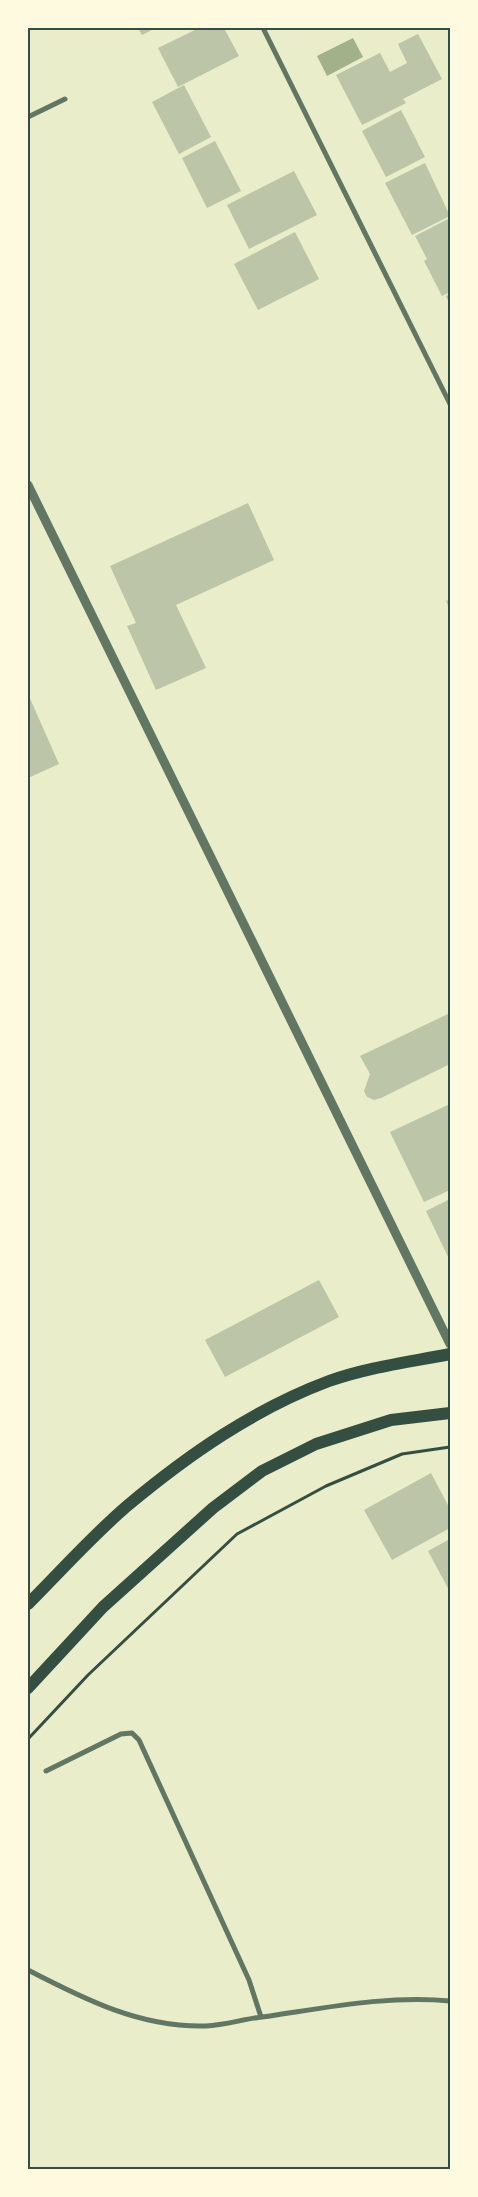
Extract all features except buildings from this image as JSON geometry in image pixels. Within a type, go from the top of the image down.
[{"type":"main road","points":[[28,1604],[126,1507],[176,1467],[247,1418],[329,1381],[374,1369],[450,1354]]},
{"type":"main road","points":[[28,1688],[103,1607],[213,1508],[262,1471],[316,1444],[391,1420],[450,1413]]},
{"type":"street","points":[[262,28],[450,404]]},
{"type":"street","points":[[28,117],[65,99]]},
{"type":"street","points":[[28,485],[147,732],[450,1344]]},
{"type":"street","points":[[46,1771],[121,1734],[132,1733],[139,1740],[249,1980],[261,2017]]},
{"type":"street","points":[[28,1970],[82,1999],[119,2013],[162,2022],[206,2026],[369,2001],[427,1999],[450,2001]]},
{"type":"path","points":[[28,1739],[88,1675],[236,1534],[326,1486],[402,1454],[450,1447]]},
{"type":"shaded area","points":[[353,38],[363,57],[327,76],[317,56]]}]
